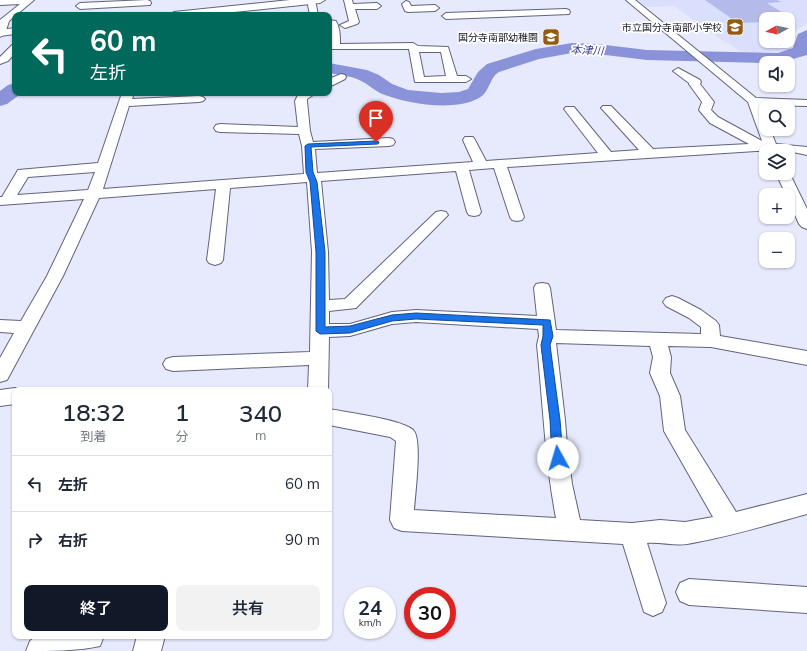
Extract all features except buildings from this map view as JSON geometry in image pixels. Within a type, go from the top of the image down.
[{"type":"main road","points":[[202,12],[316,0]]},
{"type":"main road","points":[[0,33],[12,31]]},
{"type":"street","points":[[0,2],[30,0]]},
{"type":"street","points":[[15,12],[30,0]]},
{"type":"street","points":[[314,12],[316,0]]},
{"type":"street","points":[[630,0],[753,101],[768,144]]},
{"type":"street","points":[[80,6],[101,2],[147,1],[143,12]]},
{"type":"street","points":[[345,25],[354,22],[349,4],[377,6]]},
{"type":"street","points":[[406,4],[408,9],[434,4],[449,19],[566,12]]},
{"type":"street","points":[[0,16],[11,15]]},
{"type":"street","points":[[0,33],[5,20],[11,15]]},
{"type":"street","points":[[332,23],[335,31],[332,48],[413,46],[419,80],[466,79]]},
{"type":"street","points":[[0,42],[12,45]]},
{"type":"street","points":[[403,57],[414,53],[445,49],[452,79]]},
{"type":"street","points":[[0,61],[4,59],[12,50]]},
{"type":"street","points":[[678,71],[696,82],[694,84],[708,102],[705,110],[714,120],[761,144]]},
{"type":"street","points":[[332,82],[342,77]]},
{"type":"street","points":[[304,96],[302,97],[301,101],[304,131],[308,146],[320,252],[318,387]]},
{"type":"street","points":[[0,375],[55,276],[94,194],[126,98],[199,100]]},
{"type":"street","points":[[180,112],[185,100]]},
{"type":"street","points":[[753,101],[807,103]]},
{"type":"street","points":[[608,108],[649,153]]},
{"type":"street","points":[[570,109],[607,156]]},
{"type":"street","points":[[220,128],[304,131]]},
{"type":"street","points":[[469,140],[481,164]]},
{"type":"street","points":[[308,146],[389,142]]},
{"type":"street","points":[[4,201],[481,164],[649,153],[759,148]]},
{"type":"street","points":[[795,150],[807,151]]},
{"type":"street","points":[[499,163],[518,217]]},
{"type":"street","points":[[461,166],[474,212]]},
{"type":"street","points":[[4,201],[23,173],[102,167]]},
{"type":"street","points":[[786,180],[807,224]]},
{"type":"street","points":[[215,260],[224,184]]},
{"type":"street","points":[[320,306],[350,304],[440,215]]},
{"type":"street","points":[[542,288],[547,329],[546,345],[555,420],[556,445],[561,484],[570,529]]},
{"type":"street","points":[[672,302],[695,314],[710,325],[710,341]]},
{"type":"street","points":[[320,331],[350,330],[392,318],[416,316],[657,340],[710,341],[807,358]]},
{"type":"street","points":[[0,326],[25,328]]},
{"type":"street","points":[[657,340],[662,357],[660,373],[670,396],[675,431],[730,524]]},
{"type":"street","points":[[172,364],[319,358]]},
{"type":"street","points":[[0,398],[12,396]]},
{"type":"street","points":[[332,418],[395,430],[406,436],[407,447],[402,520],[570,529],[632,534],[660,531],[685,533],[730,524],[807,504]]},
{"type":"street","points":[[632,534],[653,603]]},
{"type":"street","points":[[689,592],[807,600]]},
{"type":"street","points":[[40,651],[49,642],[70,639]]},
{"type":"street","points":[[147,651],[150,639]]},
{"type":"shaded area","name":"市立国分寺南部小学校","points":[[637,0],[807,0],[807,24],[795,32],[795,12],[759,12],[759,48],[791,48],[790,50],[762,55],[744,54],[674,6],[647,7]]},
{"type":"shaded area","points":[[705,0],[777,0],[782,2],[767,3],[782,12],[759,12],[759,22],[738,23]]},
{"type":"waterway","name":"本津川","points":[[332,68],[360,74],[372,79],[385,88],[405,95],[432,99],[450,99],[469,96],[475,93],[484,76],[493,68],[512,61],[549,52],[572,48],[589,48],[647,55],[778,58],[801,51],[804,37],[807,35]]},
{"type":"waterway","name":"本津川","points":[[0,100],[12,91]]},
{"type":"place","name":"市立国分寺南部小学校","points":[[735,27]]},
{"type":"place","name":"国分寺南部幼稚園","points":[[551,37]]},
{"type":"route","points":[[376,142],[308,146],[310,172],[314,182],[320,252],[320,331],[350,330],[392,318],[416,316],[547,323],[548,336],[546,345],[558,458]]}]
